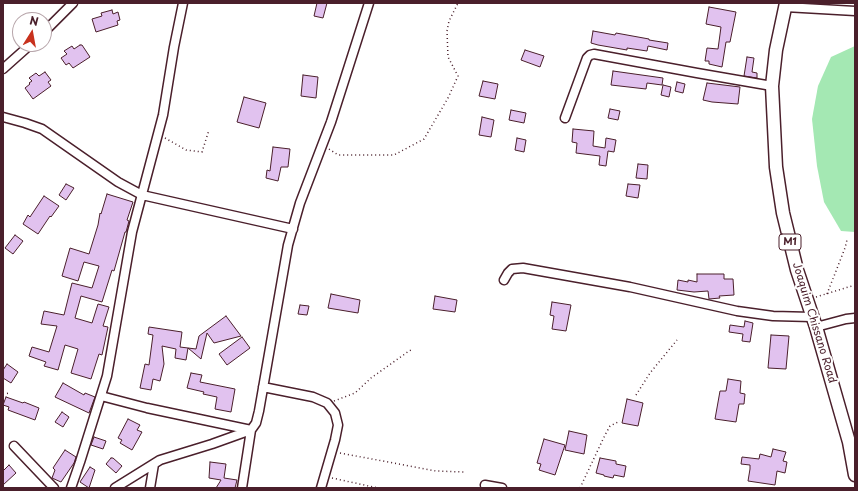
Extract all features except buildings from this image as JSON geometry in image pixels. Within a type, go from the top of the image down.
[{"type":"highway","name":"Joaquim Chissano Road","points":[[785,5],[776,50],[772,86],[776,167],[783,213],[797,270],[814,322],[849,442],[855,475]]},
{"type":"street","points":[[52,24],[73,3]]},
{"type":"street","points":[[71,488],[106,376],[132,232],[163,115],[183,3]]},
{"type":"street","points":[[242,488],[251,430],[256,423],[259,411],[292,229],[300,203],[331,122],[369,3]]},
{"type":"street","points":[[785,5],[855,11]]},
{"type":"street","points":[[3,70],[22,52]]},
{"type":"street","points":[[565,118],[587,58],[594,54],[772,86]]},
{"type":"street","points":[[3,117],[25,122],[42,129],[118,182],[142,195],[292,229]]},
{"type":"street","points":[[504,280],[512,269],[523,268],[630,287],[738,311],[814,322],[855,318]]},
{"type":"street","points":[[263,386],[313,398],[327,403],[335,413],[338,425],[321,488]]},
{"type":"street","points":[[101,396],[152,410],[251,430]]},
{"type":"street","points":[[115,488],[160,460],[251,430]]},
{"type":"street","points":[[14,446],[54,488]]},
{"type":"street","points":[[150,488],[154,464]]},
{"type":"street","points":[[485,485],[502,488]]},
{"type":"path","points":[[323,144],[338,155],[394,155],[424,139],[448,98],[458,76],[448,57],[447,31],[449,21],[458,3]]},
{"type":"path","points":[[158,135],[186,150],[202,152],[209,130]]},
{"type":"path","points":[[826,294],[847,240]]},
{"type":"path","points":[[807,300],[855,284]]},
{"type":"path","points":[[636,395],[650,373],[677,340]]},
{"type":"path","points":[[327,403],[355,393],[371,378],[413,349]]},
{"type":"path","points":[[3,394],[10,393]]},
{"type":"path","points":[[580,488],[604,435],[610,426],[620,422]]},
{"type":"path","points":[[332,451],[436,471],[465,472]]},
{"type":"path","points":[[325,477],[378,488]]},
{"type":"green space","points":[[855,46],[855,232],[841,231],[824,202],[817,166],[812,119],[818,86],[831,57]]}]
